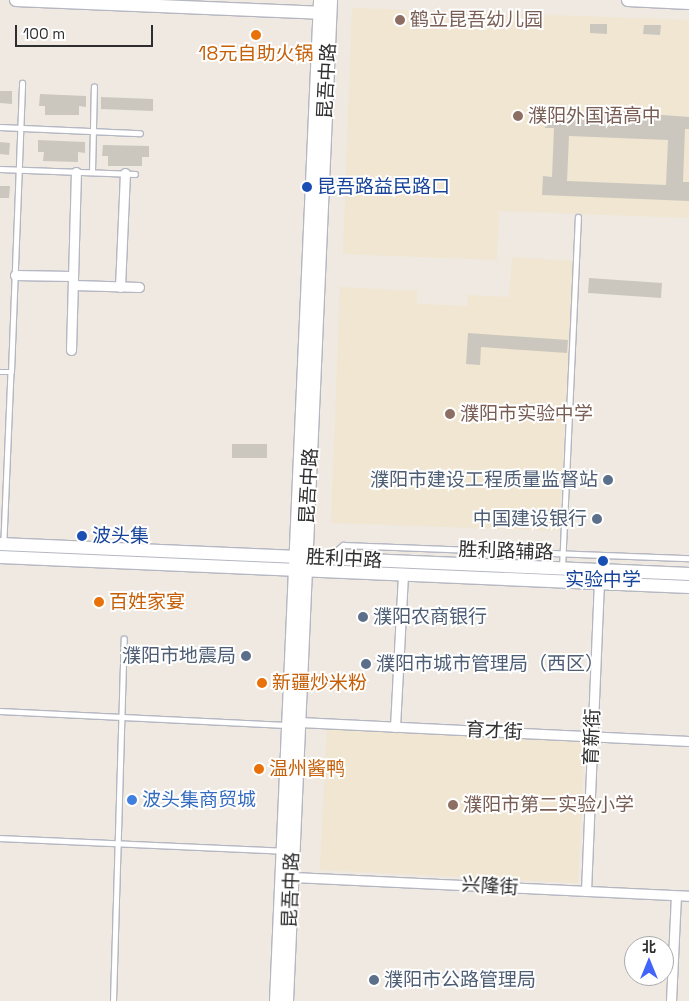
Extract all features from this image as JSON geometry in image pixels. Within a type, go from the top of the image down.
[{"type":"street","points":[[16,0],[204,4],[320,13]]},
{"type":"street","name":"昆吾中路","points":[[286,1001],[292,877],[293,724],[320,0]]},
{"type":"street","name":"昆吾中路","points":[[300,564],[331,0]]},
{"type":"street","points":[[628,0],[689,3]]},
{"type":"street","points":[[71,350],[76,172]]},
{"type":"street","points":[[120,287],[125,173]]},
{"type":"street","points":[[15,274],[139,288]]},
{"type":"street","name":"胜利中路","points":[[1,548],[300,564],[403,574],[689,587]]},
{"type":"street","name":"胜利中路","points":[[300,564],[328,558],[689,574]]},
{"type":"street","points":[[395,727],[403,574]]},
{"type":"street","name":"育新街","points":[[586,891],[599,583]]},
{"type":"street","name":"昆吾中路","points":[[276,1001],[282,851],[293,724]]},
{"type":"street","name":"育才街","points":[[293,724],[689,741]]},
{"type":"street","name":"兴隆街","points":[[292,877],[689,896]]},
{"type":"street","points":[[671,1001],[676,896]]},
{"type":"lane","points":[[1,548],[11,372],[22,83]]},
{"type":"lane","points":[[92,172],[94,87]]},
{"type":"lane","points":[[0,126],[140,133]]},
{"type":"lane","points":[[0,170],[135,174]]},
{"type":"lane","points":[[562,568],[578,218]]},
{"type":"lane","points":[[0,372],[11,372]]},
{"type":"lane","name":"胜利路辅路","points":[[328,558],[343,545],[689,558]]},
{"type":"lane","points":[[113,1001],[124,639]]},
{"type":"lane","points":[[0,710],[293,724]]},
{"type":"lane","points":[[0,838],[282,851]]},
{"type":"shaded area","name":"濮阳外国语高中","points":[[352,8],[689,20],[689,218],[499,211],[497,260],[343,254]]},
{"type":"shaded area","name":"濮阳市实验中学","points":[[512,257],[573,261],[559,531],[331,523],[340,287],[417,291],[417,304],[467,306],[468,295],[509,297]]},
{"type":"shaded area","name":"濮阳市第二实验小学","points":[[327,726],[585,739],[578,883],[320,870]]},
{"type":"building","points":[[590,24],[607,24],[607,34],[590,33]]},
{"type":"building","points":[[644,25],[661,25],[660,35],[643,34]]},
{"type":"building","points":[[0,91],[12,91],[12,104],[0,103]]},
{"type":"building","points":[[40,94],[86,96],[86,107],[79,106],[79,115],[45,115],[45,106],[39,106]]},
{"type":"building","points":[[101,97],[153,99],[153,111],[101,109]]},
{"type":"building","points":[[610,111],[689,117],[689,129],[685,129],[683,182],[689,182],[689,201],[542,195],[543,176],[552,177],[554,128],[545,128],[546,112],[610,114]],"holes":[[[569,136],[668,140],[666,185],[567,181]]]},
{"type":"building","points":[[38,140],[85,142],[85,153],[78,152],[78,162],[43,161],[44,152],[38,152]]},
{"type":"building","points":[[0,142],[10,143],[9,155],[0,154]]},
{"type":"building","points":[[103,145],[149,146],[149,157],[142,157],[142,166],[108,166],[108,156],[102,156]]},
{"type":"building","points":[[0,186],[10,186],[9,198],[0,198]]},
{"type":"building","points":[[589,278],[662,283],[661,298],[588,293]]},
{"type":"building","points":[[468,333],[568,340],[567,353],[481,347],[480,365],[466,364]]},
{"type":"building","points":[[232,444],[267,444],[267,458],[232,458]]},
{"type":"place","name":"鹤立昆吾幼儿园","points":[[400,20]]},
{"type":"place","name":"18元自助火锅","points":[[256,35]]},
{"type":"place","name":"濮阳外国语高中","points":[[518,116]]},
{"type":"place","name":"昆吾路益民路口","points":[[307,187]]},
{"type":"place","name":"濮阳市实验中学","points":[[450,414]]},
{"type":"place","name":"濮阳市建设工程质量监督站","points":[[608,480]]},
{"type":"place","name":"中国建设银行","points":[[597,519]]},
{"type":"place","name":"波头集","points":[[82,536]]},
{"type":"place","name":"实验中学","points":[[603,561]]},
{"type":"place","name":"百姓家宴","points":[[99,602]]},
{"type":"place","name":"濮阳农商银行","points":[[363,617]]},
{"type":"place","name":"濮阳市地震局","points":[[246,656]]},
{"type":"place","name":"濮阳市城市管理局（西区）","points":[[366,664]]},
{"type":"place","name":"新疆炒米粉","points":[[262,683]]},
{"type":"place","name":"温州酱鸭","points":[[259,769]]},
{"type":"place","name":"波头集商贸城","points":[[132,800]]},
{"type":"place","name":"濮阳市第二实验小学","points":[[453,805]]},
{"type":"place","name":"濮阳市公路管理局","points":[[374,980]]}]
